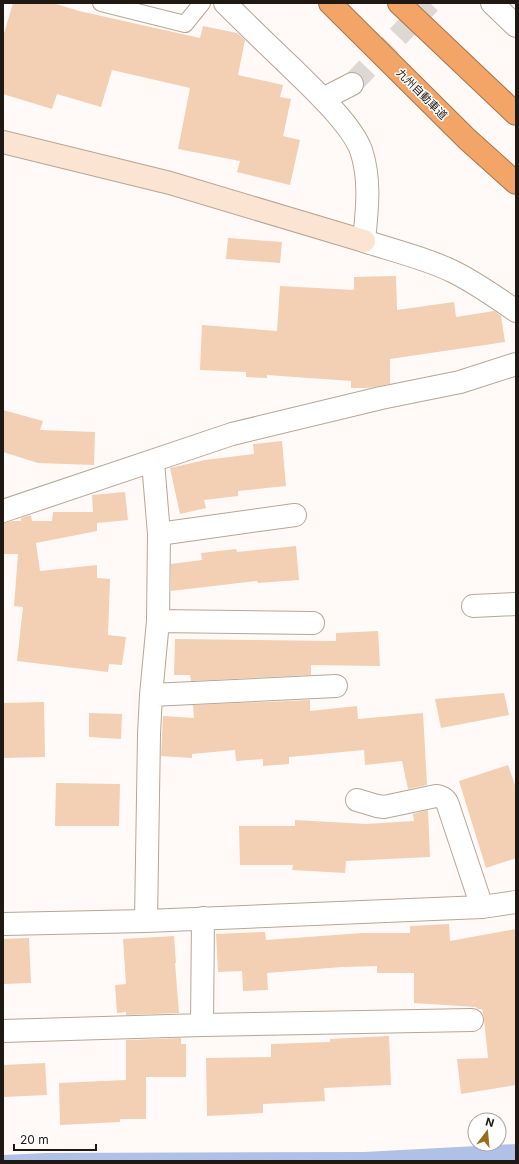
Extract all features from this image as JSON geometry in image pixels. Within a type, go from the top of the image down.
[{"type":"highway","name":"九州自動車道","points":[[330,3],[467,139],[516,184]]},
{"type":"highway","points":[[399,3],[516,114]]},
{"type":"street","points":[[225,3],[323,99],[353,135],[360,149],[368,184],[364,241]]},
{"type":"street","points":[[492,3],[516,26]]},
{"type":"street","points":[[323,99],[352,84]]},
{"type":"street","points":[[3,142],[170,184],[364,241],[426,261],[453,272],[480,286],[516,312]]},
{"type":"street","points":[[3,511],[153,462],[232,434],[381,398],[460,382],[516,364]]},
{"type":"street","points":[[146,921],[151,696],[158,621],[159,534],[153,462]]},
{"type":"street","points":[[159,534],[295,515]]},
{"type":"street","points":[[473,606],[516,604]]},
{"type":"street","points":[[158,621],[313,623]]},
{"type":"street","points":[[151,696],[336,686]]},
{"type":"street","points":[[357,800],[384,807],[436,796],[442,797],[448,805],[482,907]]},
{"type":"street","points":[[3,924],[146,921],[482,907],[516,902]]},
{"type":"street","points":[[202,1025],[203,918]]},
{"type":"street","points":[[3,1031],[202,1025],[472,1020]]},
{"type":"lane","points":[[101,3],[185,24],[202,3]]},
{"type":"water","points":[[507,1144],[516,1144],[516,1161],[3,1161],[3,1155],[46,1153],[364,1152],[467,1147],[467,1152],[507,1152]]},
{"type":"building","points":[[13,3],[53,3],[79,11],[200,38],[203,26],[237,33],[245,40],[238,75],[283,85],[280,97],[291,99],[283,136],[300,140],[290,185],[237,172],[240,161],[178,149],[190,88],[112,70],[101,107],[57,94],[52,109],[3,94],[3,37]]},
{"type":"building","points":[[228,238],[282,242],[280,263],[226,259]]},
{"type":"building","points":[[396,276],[397,310],[454,302],[456,317],[494,311],[501,316],[505,342],[390,359],[390,384],[368,388],[351,388],[351,381],[267,375],[267,378],[246,377],[246,372],[200,370],[202,325],[277,331],[280,286],[354,290],[354,277]]},
{"type":"building","points":[[3,410],[43,421],[40,430],[95,432],[94,465],[38,463],[3,452]]},
{"type":"building","points":[[282,441],[286,486],[238,491],[238,496],[204,500],[206,508],[180,514],[170,468],[205,460],[254,454],[253,444]]},
{"type":"building","points":[[125,492],[128,520],[97,523],[97,531],[36,543],[40,571],[97,565],[97,578],[110,579],[108,635],[126,637],[122,665],[109,664],[108,672],[17,661],[23,607],[14,606],[18,554],[4,554],[4,523],[21,521],[21,518],[31,515],[32,521],[52,521],[53,512],[93,512],[92,495]]},
{"type":"building","points":[[296,546],[299,580],[258,583],[257,581],[171,591],[171,564],[202,560],[201,553],[236,549],[237,552]]},
{"type":"building","points":[[378,631],[380,666],[311,665],[311,675],[191,681],[190,675],[174,675],[175,639],[336,641],[336,633]]},
{"type":"building","points":[[504,693],[509,715],[441,728],[435,699]]},
{"type":"building","points":[[310,700],[310,711],[357,706],[358,719],[423,713],[427,785],[408,789],[402,761],[365,765],[364,750],[289,757],[289,764],[263,766],[263,759],[236,761],[235,750],[192,754],[192,758],[161,756],[163,716],[194,718],[193,705]]},
{"type":"building","points":[[44,702],[45,757],[3,758],[3,703]]},
{"type":"building","points":[[89,713],[122,714],[121,739],[89,737]]},
{"type":"building","points":[[508,765],[516,788],[516,858],[486,868],[459,781]]},
{"type":"building","points":[[56,783],[120,784],[119,826],[55,826]]},
{"type":"building","points":[[428,810],[430,857],[346,861],[345,873],[292,870],[293,865],[240,865],[239,826],[295,826],[295,820],[366,824],[414,821],[413,814]]},
{"type":"building","points":[[449,924],[450,941],[516,929],[516,1085],[461,1094],[457,1059],[488,1058],[482,1009],[478,1009],[476,1007],[414,1003],[414,973],[377,973],[377,966],[342,967],[267,973],[268,990],[243,991],[242,971],[218,972],[216,934],[265,932],[266,940],[363,933],[410,933],[410,926]]},
{"type":"building","points":[[174,936],[179,1013],[126,1015],[126,1012],[117,1013],[115,985],[126,984],[123,939]]},
{"type":"building","points":[[29,938],[31,983],[3,984],[3,939]]},
{"type":"building","points":[[389,1036],[391,1085],[324,1088],[325,1101],[263,1104],[263,1113],[207,1116],[206,1058],[271,1057],[271,1044],[330,1042],[330,1039]]},
{"type":"building","points":[[181,1038],[181,1044],[186,1044],[186,1077],[146,1077],[146,1119],[120,1119],[120,1122],[60,1125],[59,1083],[126,1080],[126,1040]]},
{"type":"building","points":[[45,1063],[47,1095],[3,1097],[3,1065]]},
{"type":"tunnel","points":[[352,84],[430,3]]}]
